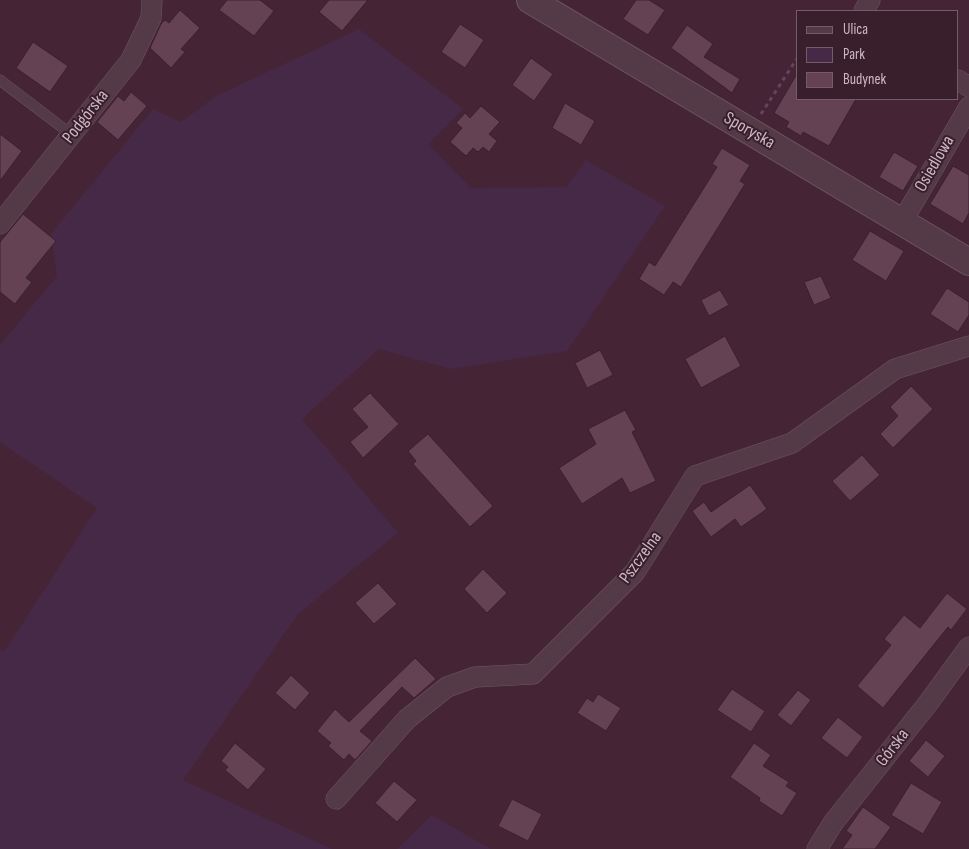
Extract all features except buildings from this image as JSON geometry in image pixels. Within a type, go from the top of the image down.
[{"type":"street","name":"Podgórska","points":[[0,224],[131,60],[151,18],[152,0]]},
{"type":"street","name":"Sporyska","points":[[530,0],[969,262]]},
{"type":"street","name":"Osiedlowa","points":[[902,222],[969,107]]},
{"type":"street","name":"Pszczelna","points":[[336,799],[407,719],[447,687],[475,677],[533,674],[635,572],[694,476],[792,443],[895,369],[969,346]]},
{"type":"street","name":"Górska","points":[[817,849],[833,823],[929,702],[969,647]]},
{"type":"lane","points":[[0,80],[72,135]]},
{"type":"path","points":[[758,119],[796,60]]},
{"type":"green space","points":[[359,29],[463,109],[428,144],[471,188],[566,187],[586,160],[665,206],[567,351],[451,369],[379,349],[302,419],[398,533],[298,614],[183,780],[332,849],[0,849],[0,650],[4,652],[97,508],[0,442],[0,345],[57,276],[51,234],[153,109],[181,122],[216,96]]},
{"type":"green space","points":[[432,815],[491,849],[397,849]]}]
